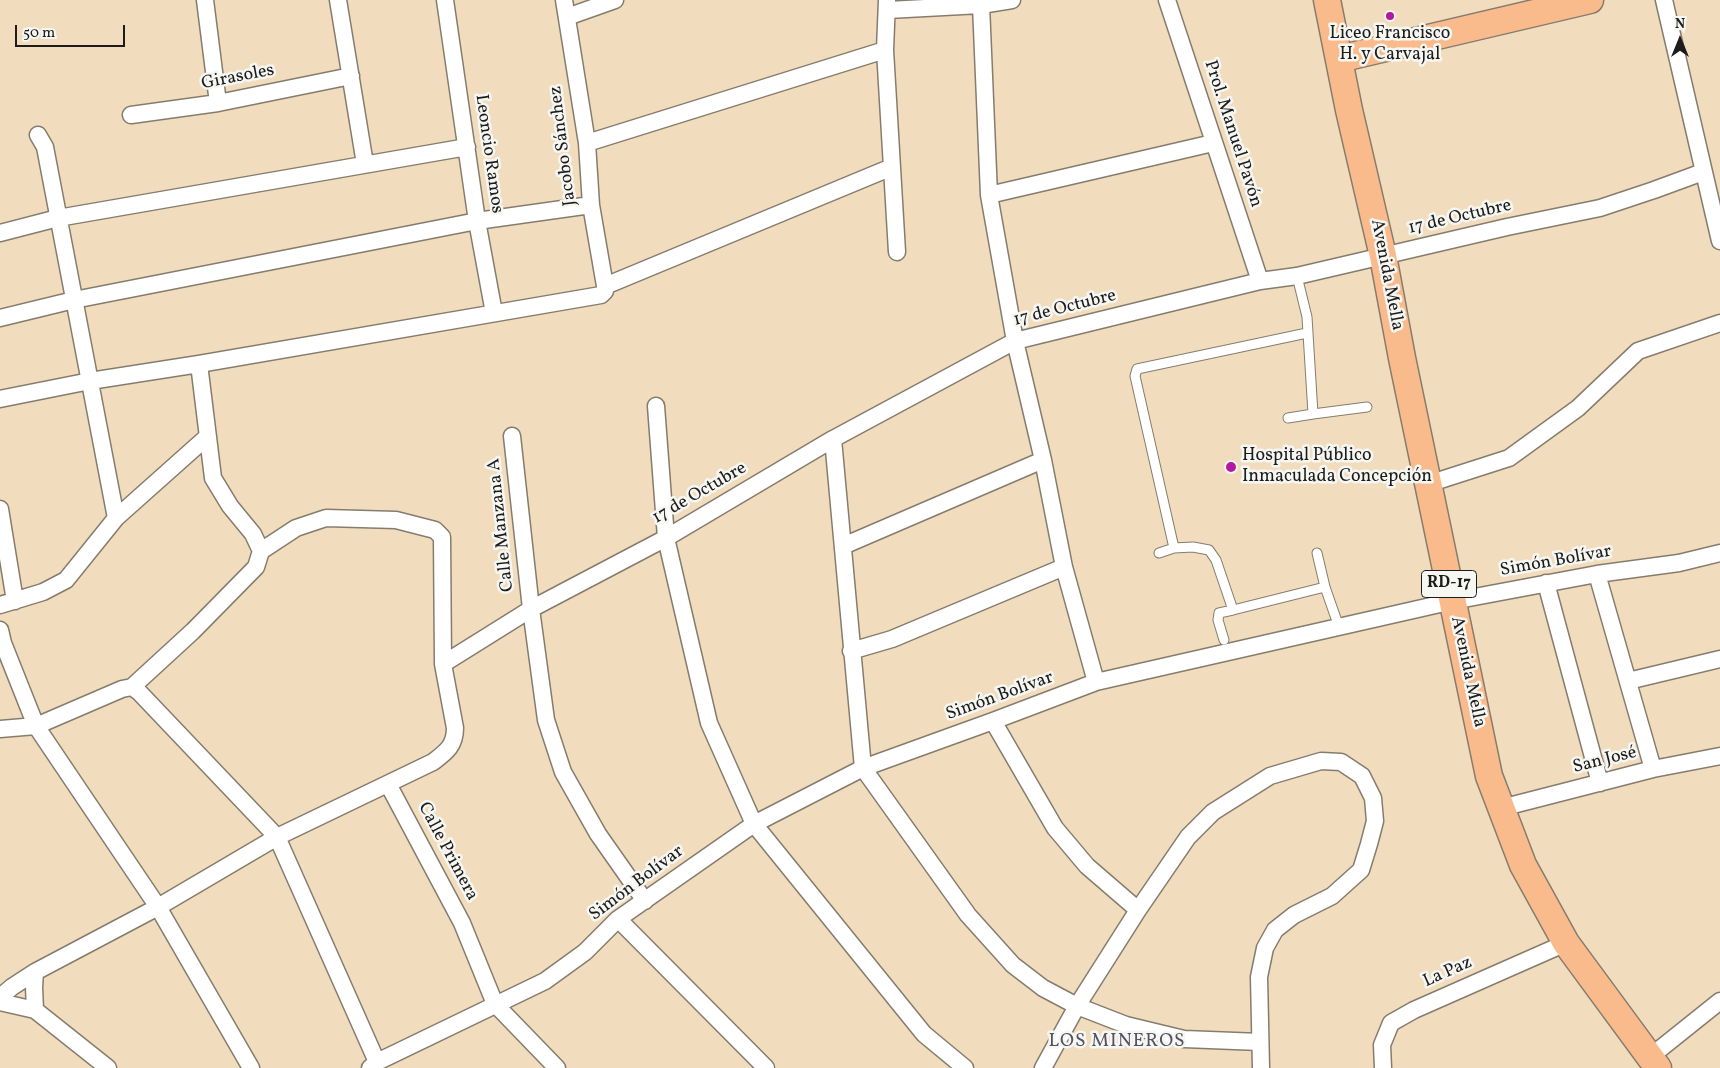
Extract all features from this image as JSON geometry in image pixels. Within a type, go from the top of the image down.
[{"type":"main road","name":"Avenida Mella","points":[[1327,0],[1383,256],[1402,358],[1489,776],[1523,865],[1566,943],[1654,1063]]},
{"type":"main road","points":[[1339,59],[1590,0]]},
{"type":"street","points":[[205,0],[218,103]]},
{"type":"street","points":[[338,0],[366,164]]},
{"type":"street","name":"Leoncio Ramos","points":[[445,0],[477,222],[494,313]]},
{"type":"street","name":"Jacobo Sánchez","points":[[564,0],[587,142],[591,205],[605,286]]},
{"type":"street","points":[[567,17],[615,0]]},
{"type":"street","points":[[897,252],[885,50],[887,5],[981,5],[1012,0]]},
{"type":"street","name":"Prol. Manuel Pavón","points":[[1167,0],[1213,144],[1260,281]]},
{"type":"street","points":[[1664,0],[1703,172],[1718,220],[1720,241]]},
{"type":"street","points":[[981,5],[990,195],[1016,341],[1043,460],[1064,567],[1096,682]]},
{"type":"street","points":[[587,142],[885,50]]},
{"type":"street","name":"Girasoles","points":[[131,115],[218,103],[351,76]]},
{"type":"street","points":[[38,135],[45,147],[116,518]]},
{"type":"street","points":[[990,195],[1213,144]]},
{"type":"street","points":[[0,234],[58,218],[467,147]]},
{"type":"street","points":[[0,400],[90,381],[601,295],[605,291],[605,286],[892,167]]},
{"type":"street","name":"17 de Octubre","points":[[443,664],[531,609],[666,538],[833,439],[1016,341],[1260,281],[1297,276],[1506,227],[1600,208],[1703,172]]},
{"type":"street","points":[[0,318],[74,300],[477,222],[591,205]]},
{"type":"street","points":[[1428,484],[1509,458],[1578,408],[1638,351],[1720,323]]},
{"type":"street","points":[[199,364],[213,478],[230,506],[253,534],[261,551]]},
{"type":"street","points":[[656,406],[666,538],[709,723],[754,824],[924,1034],[964,1068]]},
{"type":"street","points":[[0,509],[8,603],[43,592],[66,580],[116,518],[208,436]]},
{"type":"street","name":"Calle Manzana A","points":[[512,436],[531,609],[546,720],[563,772],[598,834],[645,901]]},
{"type":"street","points":[[833,439],[862,768],[968,915],[1013,965],[1043,988],[1077,1006],[1126,1025],[1184,1038],[1260,1042]]},
{"type":"street","points":[[843,546],[1043,460]]},
{"type":"street","points":[[0,729],[36,726],[122,688],[132,687],[193,631],[256,567],[261,551],[296,528],[326,518],[396,520],[435,530],[442,537],[443,664],[455,728],[455,738],[450,749],[433,762],[277,838],[158,906],[4,988]]},
{"type":"street","name":"Simón Bolívar","points":[[373,1065],[545,981],[585,952],[618,919],[754,824],[862,768],[1096,682],[1453,601],[1597,574],[1679,563],[1720,553]]},
{"type":"street","points":[[851,651],[892,639],[1064,567]]},
{"type":"street","points":[[1597,574],[1653,769]]},
{"type":"street","points":[[1546,583],[1600,783]]},
{"type":"street","points":[[0,630],[3,643],[36,726],[158,906],[251,1068]]},
{"type":"street","points":[[1628,682],[1720,659]]},
{"type":"street","points":[[132,687],[139,692],[277,838],[373,1065]]},
{"type":"street","points":[[993,721],[1055,828],[1087,866],[1138,910]]},
{"type":"street","name":"San José","points":[[1501,808],[1653,769],[1720,756]]},
{"type":"street","points":[[1043,1068],[1077,1006],[1138,910],[1188,837],[1213,812],[1270,776],[1321,761],[1341,762],[1362,776],[1372,798],[1375,821],[1360,870],[1332,896],[1294,915],[1275,930],[1265,948],[1259,977],[1262,1068]]},
{"type":"street","name":"Calle Primera","points":[[388,784],[462,923],[495,1004],[557,1068]]},
{"type":"street","points":[[618,919],[766,1068]]},
{"type":"street","name":"La Paz","points":[[1383,1068],[1382,1045],[1391,1023],[1414,1010],[1566,943]]},
{"type":"street","points":[[35,972],[35,1010]]},
{"type":"street","points":[[1654,1063],[1720,1001]]},
{"type":"street","points":[[0,1002],[35,1010],[108,1068]]},
{"type":"lane","points":[[1297,276],[1307,317],[1313,414]]},
{"type":"lane","points":[[1174,548],[1135,376],[1137,369],[1307,333]]},
{"type":"lane","points":[[1288,418],[1367,407]]},
{"type":"lane","points":[[1159,553],[1174,548],[1193,546],[1209,550],[1216,560],[1233,610]]},
{"type":"lane","points":[[1318,553],[1325,587],[1339,627]]},
{"type":"lane","points":[[1224,640],[1218,620],[1219,613],[1325,587]]},
{"type":"place","name":"Liceo Francisco H. y Carvajal","points":[[1390,16]]},
{"type":"place","name":"Hospital Público Inmaculada Concepción","points":[[1231,467]]},
{"type":"district","name":"LOS MINEROS","points":[[1117,1043]]}]
